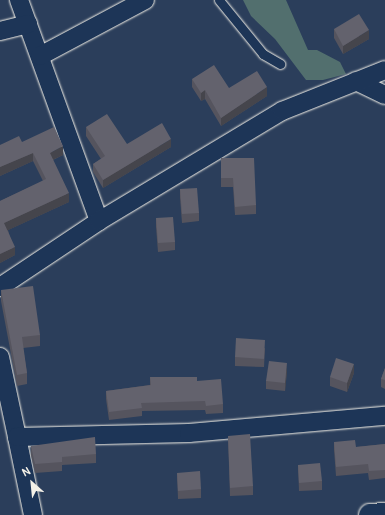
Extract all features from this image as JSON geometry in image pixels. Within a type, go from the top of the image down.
[{"type":"main road","points":[[370,515],[385,514]]},
{"type":"street","points":[[19,0],[99,221]]},
{"type":"street","points":[[40,56],[145,0]]},
{"type":"street","points":[[0,30],[28,24]]},
{"type":"street","points":[[0,287],[99,221],[282,111],[385,70]]},
{"type":"street","points":[[356,81],[385,95]]},
{"type":"street","points":[[0,357],[33,515]]},
{"type":"street","points":[[17,437],[189,433],[385,416]]},
{"type":"lane","points":[[219,0],[263,54],[280,64]]},
{"type":"green space","points":[[243,0],[286,0],[308,50],[317,50],[340,62],[346,74],[323,80],[306,80],[275,39],[251,16]]},
{"type":"building","points":[[359,14],[369,30],[343,46],[334,29]]},
{"type":"building","points":[[214,65],[229,88],[257,71],[267,87],[221,118],[205,90],[201,93],[192,79]]},
{"type":"building","points":[[107,114],[127,144],[162,123],[171,139],[103,180],[93,164],[105,156],[86,127]]},
{"type":"building","points":[[54,127],[63,146],[50,153],[69,193],[4,223],[15,247],[0,254],[0,201],[46,179],[33,153],[0,167],[0,145],[19,136],[22,142]]},
{"type":"building","points":[[221,158],[254,158],[256,205],[235,207],[233,178],[221,178]]},
{"type":"building","points":[[197,188],[199,213],[182,214],[180,189]]},
{"type":"building","points":[[173,217],[175,242],[158,243],[156,218]]},
{"type":"building","points":[[33,286],[40,335],[22,337],[27,373],[17,375],[1,290]]},
{"type":"building","points":[[236,338],[265,340],[264,359],[235,357]]},
{"type":"building","points":[[336,358],[354,364],[347,383],[330,377]]},
{"type":"building","points":[[269,361],[287,363],[285,383],[266,381]]},
{"type":"building","points":[[385,368],[385,380],[381,379]]},
{"type":"building","points":[[150,377],[197,377],[197,381],[221,379],[223,404],[206,406],[205,401],[141,403],[142,408],[109,412],[106,391],[151,385]]},
{"type":"building","points":[[250,434],[253,486],[230,488],[228,436]]},
{"type":"building","points":[[95,437],[96,454],[62,457],[62,462],[35,464],[31,446]]},
{"type":"building","points":[[355,440],[356,447],[385,444],[385,470],[369,471],[368,464],[336,467],[334,442]]},
{"type":"building","points":[[320,463],[322,481],[299,483],[298,465]]},
{"type":"building","points":[[200,471],[201,489],[178,491],[177,473]]}]
